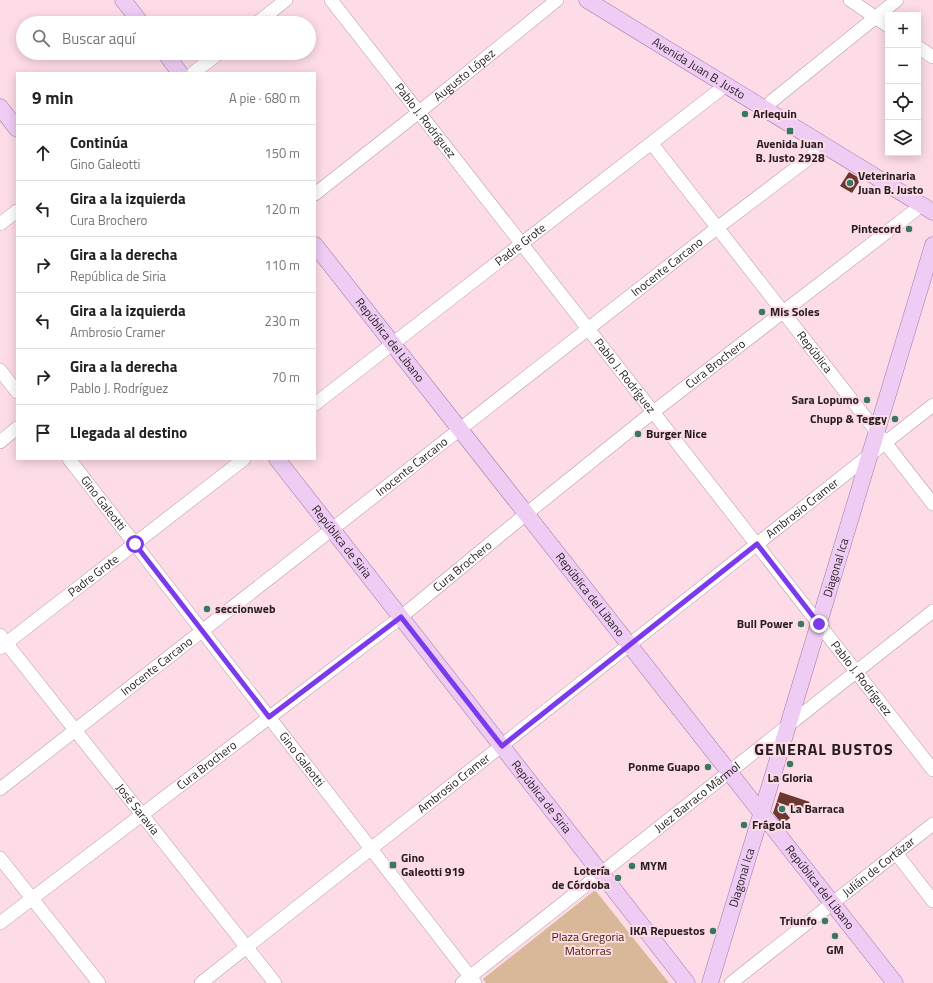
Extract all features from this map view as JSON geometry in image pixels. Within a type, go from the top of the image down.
[{"type":"main road","points":[[123,0],[136,16]]},
{"type":"main road","name":"Avenida Juan B. Justo","points":[[588,0],[928,208]]},
{"type":"main road","points":[[170,60],[179,72]]},
{"type":"main road","points":[[0,107],[16,128]]},
{"type":"main road","name":"Diagonal Ica","points":[[710,983],[871,454],[881,438],[933,245]]},
{"type":"main road","name":"República del Libano","points":[[316,246],[895,983]]},
{"type":"main road","name":"República de Siria","points":[[278,460],[687,983]]},
{"type":"street","points":[[266,16],[286,0]]},
{"type":"street","name":"Pablo J. Rodríguez","points":[[331,0],[933,770]]},
{"type":"street","name":"Augusto López","points":[[316,193],[557,0]]},
{"type":"street","points":[[850,0],[885,24]]},
{"type":"street","points":[[766,109],[772,101],[897,0]]},
{"type":"street","points":[[920,48],[933,57]]},
{"type":"street","points":[[194,72],[210,60]]},
{"type":"street","name":"Padre Grote","points":[[316,403],[521,243],[652,144],[726,85]]},
{"type":"street","name":"República","points":[[652,144],[933,504]]},
{"type":"street","name":"Inocente Carcano","points":[[0,789],[717,228],[825,146]]},
{"type":"street","name":"Cura Brochero","points":[[0,923],[401,617],[653,412],[782,312],[928,208]]},
{"type":"street","points":[[0,224],[16,212]]},
{"type":"street","points":[[0,370],[16,391]]},
{"type":"street","points":[[881,438],[933,405]]},
{"type":"street","points":[[0,442],[16,429]]},
{"type":"street","name":"Ambrosio Cramer","points":[[201,983],[871,454]]},
{"type":"street","name":"Gino Galeotti","points":[[70,460],[371,849],[469,981]]},
{"type":"street","name":"Padre Grote","points":[[2,642],[135,544],[243,460]]},
{"type":"street","name":"Juez Barraco Mármol","points":[[469,981],[601,873],[933,611]]},
{"type":"street","name":"José Saravia","points":[[2,642],[75,730],[275,983]]},
{"type":"street","name":"Julián de Cortázar","points":[[731,983],[933,824]]},
{"type":"street","points":[[896,853],[933,901]]},
{"type":"street","points":[[0,858],[99,983]]},
{"type":"green space","name":"Plaza Gregoria Matorras","points":[[595,890],[669,983],[486,983],[483,979]]},
{"type":"building","name":"Veterinaria Juan B. Justo","points":[[849,172],[861,179],[852,193],[840,186]]},
{"type":"building","name":"La Barraca","points":[[780,792],[810,802],[800,810],[777,802],[790,818],[782,824],[773,813]]},
{"type":"place","name":"Arlequin","points":[[745,114]]},
{"type":"place","name":"Avenida Juan B. Justo 2928","points":[[790,131]]},
{"type":"place","name":"Veterinaria Juan B. Justo","points":[[850,183]]},
{"type":"place","name":"Pintecord","points":[[909,229]]},
{"type":"place","name":"Mis Soles","points":[[762,312]]},
{"type":"place","name":"Sara Lopumo","points":[[867,400]]},
{"type":"place","name":"Chupp & Teggy","points":[[895,419]]},
{"type":"place","name":"Burger Nice","points":[[638,434]]},
{"type":"place","name":"seccionweb","points":[[207,609]]},
{"type":"place","name":"Bull Power","points":[[801,624]]},
{"type":"place","name":"La Gloria","points":[[790,764]]},
{"type":"place","name":"Ponme Guapo","points":[[708,767]]},
{"type":"place","name":"La Barraca","points":[[782,809]]},
{"type":"place","name":"Frágola","points":[[744,825]]},
{"type":"place","name":"Gino Galeotti 919","points":[[393,865]]},
{"type":"place","name":"MYM","points":[[632,866]]},
{"type":"place","name":"Lotería de Córdoba","points":[[618,878]]},
{"type":"place","name":"Triunfo","points":[[825,921]]},
{"type":"place","name":"IKA Repuestos","points":[[713,931]]},
{"type":"place","name":"GM","points":[[835,936]]},
{"type":"district","name":"GENERAL BUSTOS","points":[[824,749]]},
{"type":"route","points":[[135,544],[269,717],[401,617],[502,746],[757,544],[819,624]]}]
